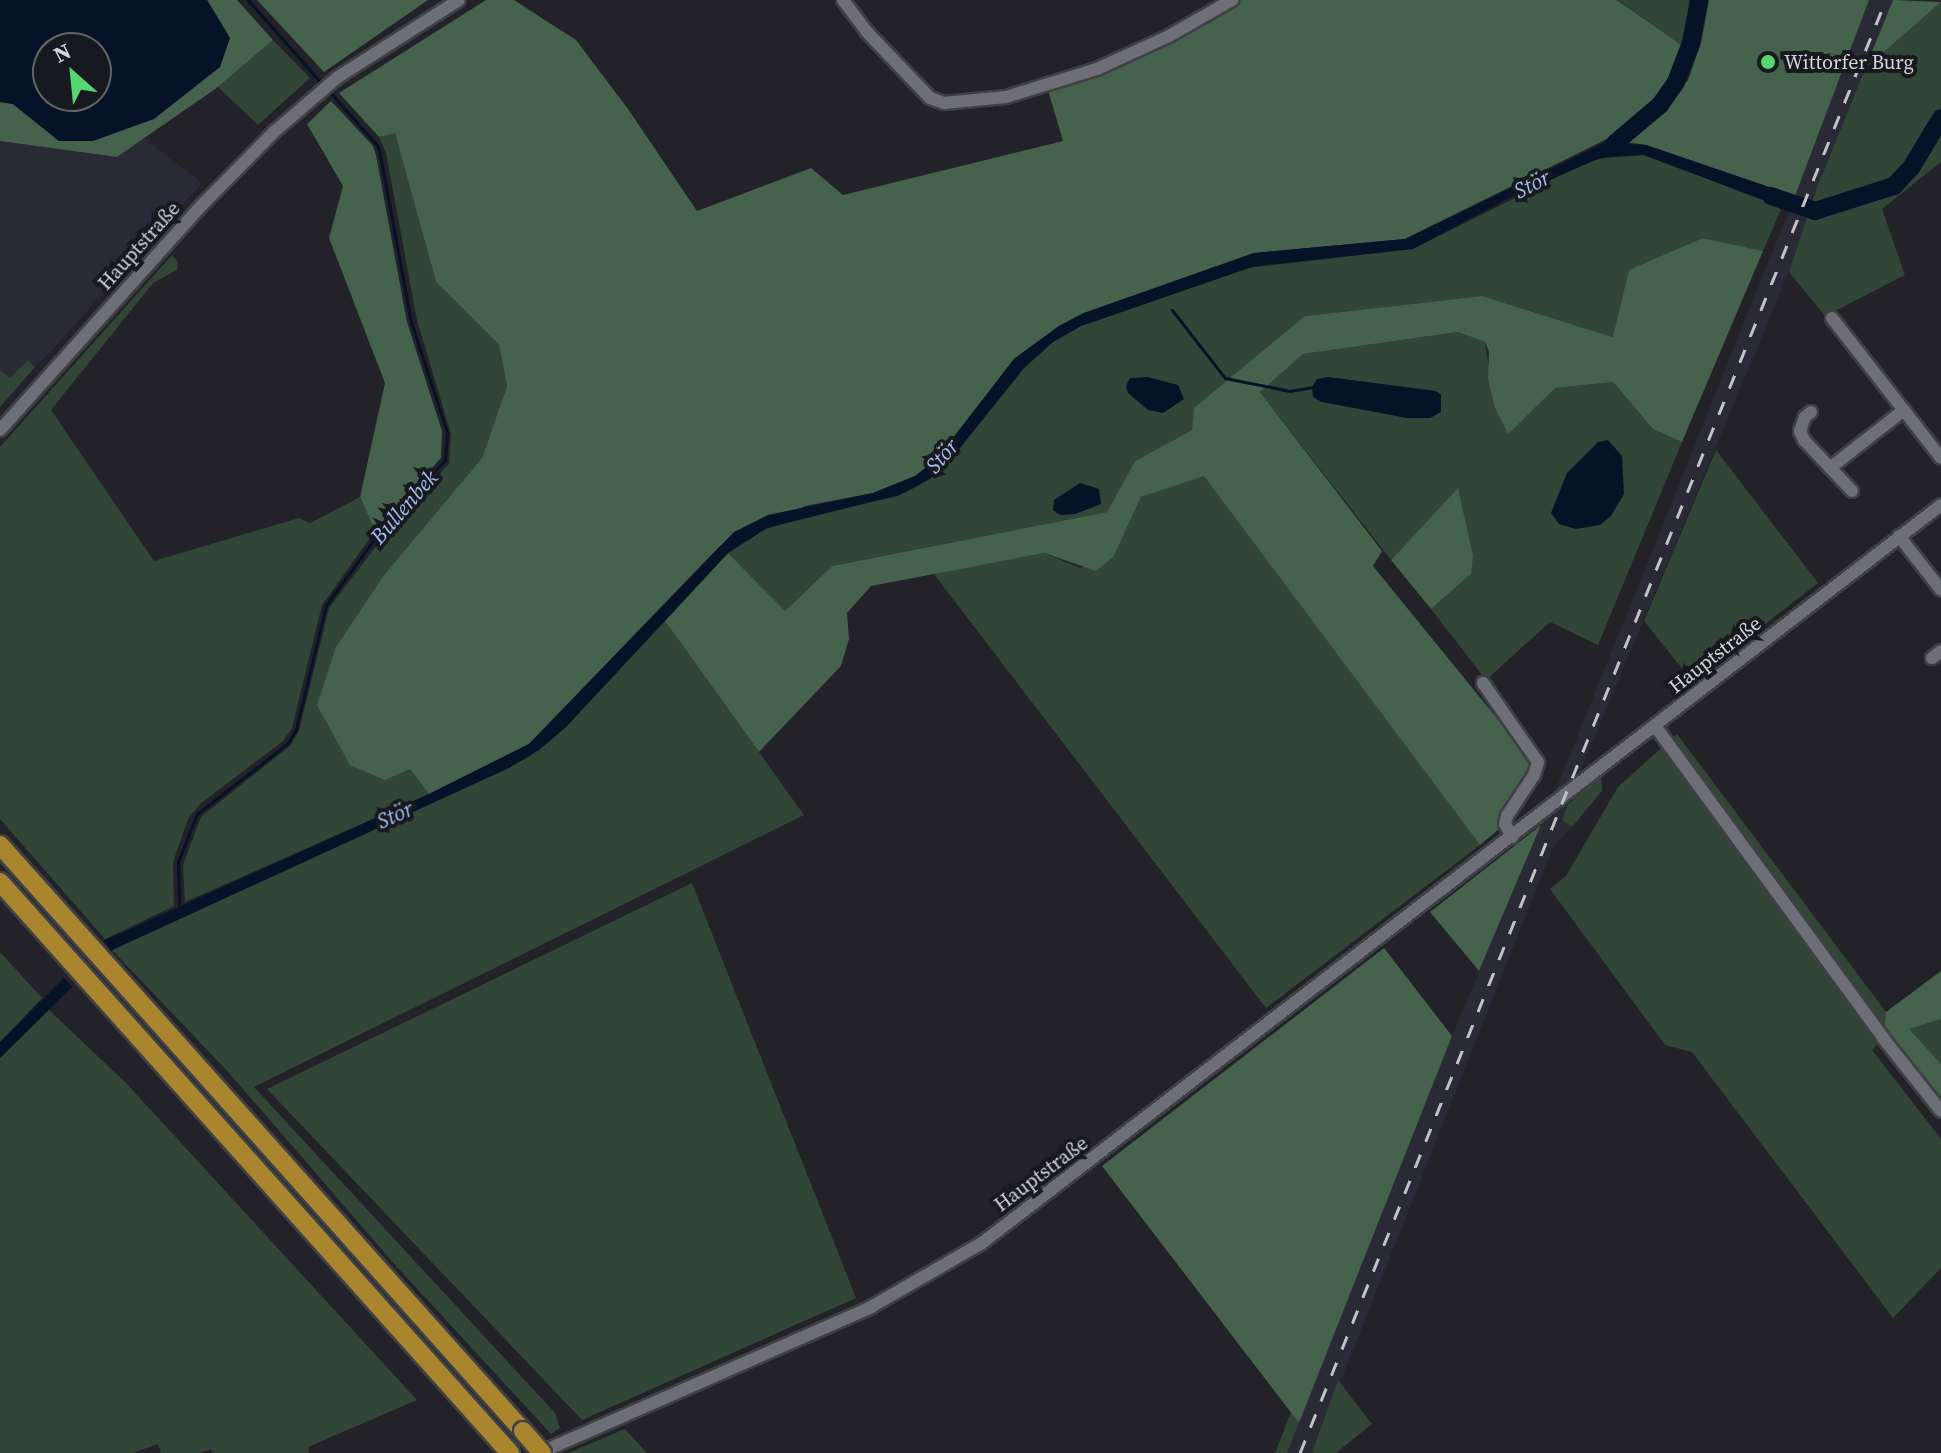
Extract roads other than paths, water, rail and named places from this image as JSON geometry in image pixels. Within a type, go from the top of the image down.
[{"type":"highway","points":[[0,845],[541,1453]]},
{"type":"highway","points":[[0,882],[505,1448]]},
{"type":"street","name":"Hauptstraße","points":[[0,430],[201,206],[314,95],[459,0]]},
{"type":"street","points":[[843,0],[866,31],[930,98],[944,103],[1006,97],[1097,69],[1169,36],[1232,0]]},
{"type":"street","points":[[1832,318],[1941,458]]},
{"type":"street","points":[[1830,468],[1904,410]]},
{"type":"street","points":[[1811,412],[1800,431],[1804,440],[1852,491]]},
{"type":"street","name":"Hauptstraße","points":[[541,1453],[871,1307],[950,1263],[1018,1218],[1941,505]]},
{"type":"street","points":[[1899,536],[1941,590]]},
{"type":"street","points":[[1483,683],[1538,762],[1534,775],[1507,816],[1505,824],[1512,837]]},
{"type":"street","points":[[1655,726],[1883,1038],[1941,1111]]},
{"type":"water","points":[[0,0],[207,0],[230,38],[220,67],[154,119],[93,141],[59,141],[13,104],[0,102]]},
{"type":"water","points":[[1630,125],[1638,132],[1628,139],[1629,144],[1646,145],[1795,196],[1789,210],[1644,155],[1600,158],[1511,197],[1413,249],[1255,266],[1081,326],[1053,342],[1024,368],[955,454],[930,479],[899,495],[767,528],[728,553],[565,728],[539,750],[509,768],[108,952],[0,1058],[0,1042],[99,943],[429,794],[529,744],[734,532],[768,515],[873,493],[915,476],[936,460],[1014,359],[1059,326],[1084,313],[1254,253],[1405,239],[1598,146]]},
{"type":"water","points":[[1148,377],[1178,385],[1184,399],[1163,413],[1148,410],[1128,393],[1126,386],[1130,378]]},
{"type":"water","points":[[1328,377],[1436,391],[1441,395],[1441,412],[1430,418],[1407,418],[1322,402],[1313,397],[1312,387],[1317,379]]},
{"type":"water","points":[[1608,440],[1622,456],[1624,494],[1611,516],[1600,525],[1576,529],[1559,524],[1551,513],[1567,473],[1598,442]]},
{"type":"water","points":[[1080,483],[1099,489],[1101,504],[1075,514],[1060,515],[1053,510],[1054,500]]},
{"type":"waterway","name":"Bullenbek","points":[[248,0],[322,84]]},
{"type":"waterway","points":[[1615,143],[1660,105],[1676,82],[1691,43],[1699,0]]},
{"type":"waterway","name":"Bullenbek","points":[[179,905],[178,862],[197,814],[288,743],[296,729],[326,605],[386,523],[445,460],[447,432],[411,322],[380,154],[377,145],[327,89]]},
{"type":"waterway","name":"Stör","points":[[1771,196],[1815,211],[1894,186],[1911,168],[1941,118]]},
{"type":"waterway","points":[[1172,310],[1225,378],[1290,391],[1312,387]]},
{"type":"railway","points":[[1300,1453],[1886,0]]},
{"type":"place","name":"Wittorfer Burg","points":[[1768,62]]}]
